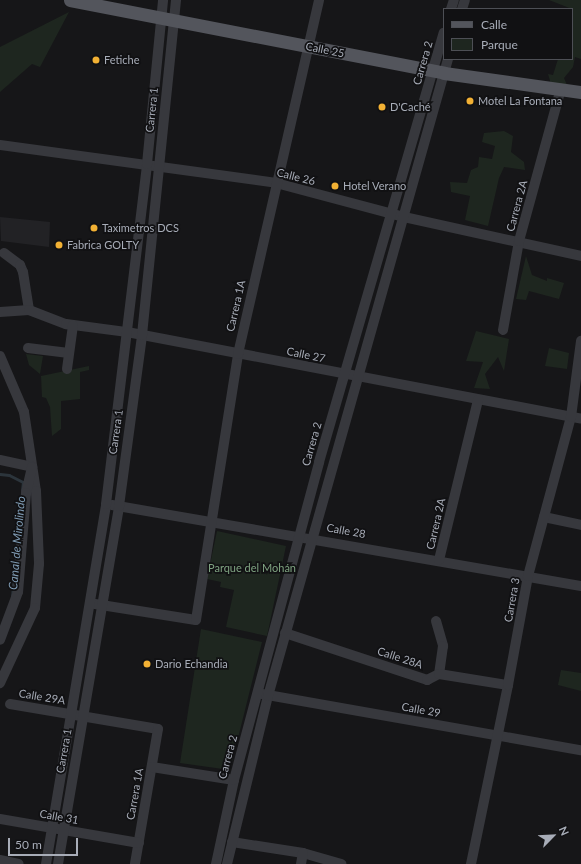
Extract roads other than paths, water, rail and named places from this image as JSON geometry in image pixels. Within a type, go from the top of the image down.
[{"type":"main road","name":"Calle 25","points":[[70,0],[168,21],[439,72],[581,92]]},
{"type":"street","name":"Carrera 1","points":[[58,864],[100,606],[119,506],[142,335],[158,166],[168,21],[163,0]]},
{"type":"street","name":"Carrera 1","points":[[46,864],[106,504],[147,164],[168,21],[176,0]]},
{"type":"street","name":"Carrera 1A","points":[[100,606],[196,620],[238,354],[319,0]]},
{"type":"street","name":"Carrera 2","points":[[216,864],[234,780],[285,633],[357,376],[404,217],[439,72],[443,41]]},
{"type":"street","name":"Carrera 2","points":[[227,864],[299,535],[319,462],[392,214],[439,72],[447,60]]},
{"type":"street","name":"Carrera 2A","points":[[503,330],[519,241],[561,89]]},
{"type":"street","name":"Calle 26","points":[[0,144],[276,183],[404,217],[519,241],[581,256]]},
{"type":"street","points":[[0,312],[28,310],[23,272],[20,264],[4,253]]},
{"type":"street","name":"Calle 27","points":[[28,310],[73,325],[126,332],[581,420]]},
{"type":"street","points":[[67,369],[73,325]]},
{"type":"street","name":"Carrera 3","points":[[471,864],[498,736],[528,576],[571,418],[581,341]]},
{"type":"street","points":[[28,348],[69,353]]},
{"type":"street","points":[[0,356],[24,412],[39,527],[35,608],[0,684]]},
{"type":"street","name":"Carrera 2A","points":[[439,560],[478,400]]},
{"type":"street","points":[[0,460],[32,467]]},
{"type":"street","points":[[319,462],[332,464]]},
{"type":"street","points":[[0,640],[18,592],[26,493],[32,467]]},
{"type":"street","name":"Calle 28","points":[[106,504],[299,535],[581,586]]},
{"type":"street","points":[[544,517],[581,525]]},
{"type":"street","points":[[90,603],[100,606]]},
{"type":"street","points":[[436,621],[443,646],[439,674]]},
{"type":"street","name":"Calle 28A","points":[[285,633],[427,680],[439,674],[508,685]]},
{"type":"street","name":"Calle 29","points":[[263,695],[581,750]]},
{"type":"street","name":"Calle 29A","points":[[10,704],[71,713]]},
{"type":"street","points":[[71,713],[82,716]]},
{"type":"street","name":"Carrera 1A","points":[[82,716],[158,729],[135,864]]},
{"type":"street","points":[[152,767],[234,780]]},
{"type":"street","name":"Calle 31","points":[[0,819],[139,842]]},
{"type":"street","points":[[232,842],[303,853],[341,864]]},
{"type":"street","points":[[301,864],[303,853]]},
{"type":"street","points":[[0,860],[19,864]]},
{"type":"waterway","name":"Canal de Mirolindo","points":[[0,474],[9,475],[23,482],[22,490]]},
{"type":"waterway","name":"Canal de Mirolindo","points":[[12,597],[18,535]]},
{"type":"place","name":"Fetiche","points":[[96,60]]},
{"type":"place","name":"Motel La Fontana","points":[[470,101]]},
{"type":"place","name":"D'Caché","points":[[382,107]]},
{"type":"place","name":"Hotel Verano","points":[[335,186]]},
{"type":"place","name":"Taximetros DCS","points":[[94,228]]},
{"type":"place","name":"Fabrica GOLTY","points":[[59,245]]},
{"type":"place","name":"Dario Echandia","points":[[147,664]]},
{"type":"park label","name":"Parque del Mohán","points":[[252,568]]}]
